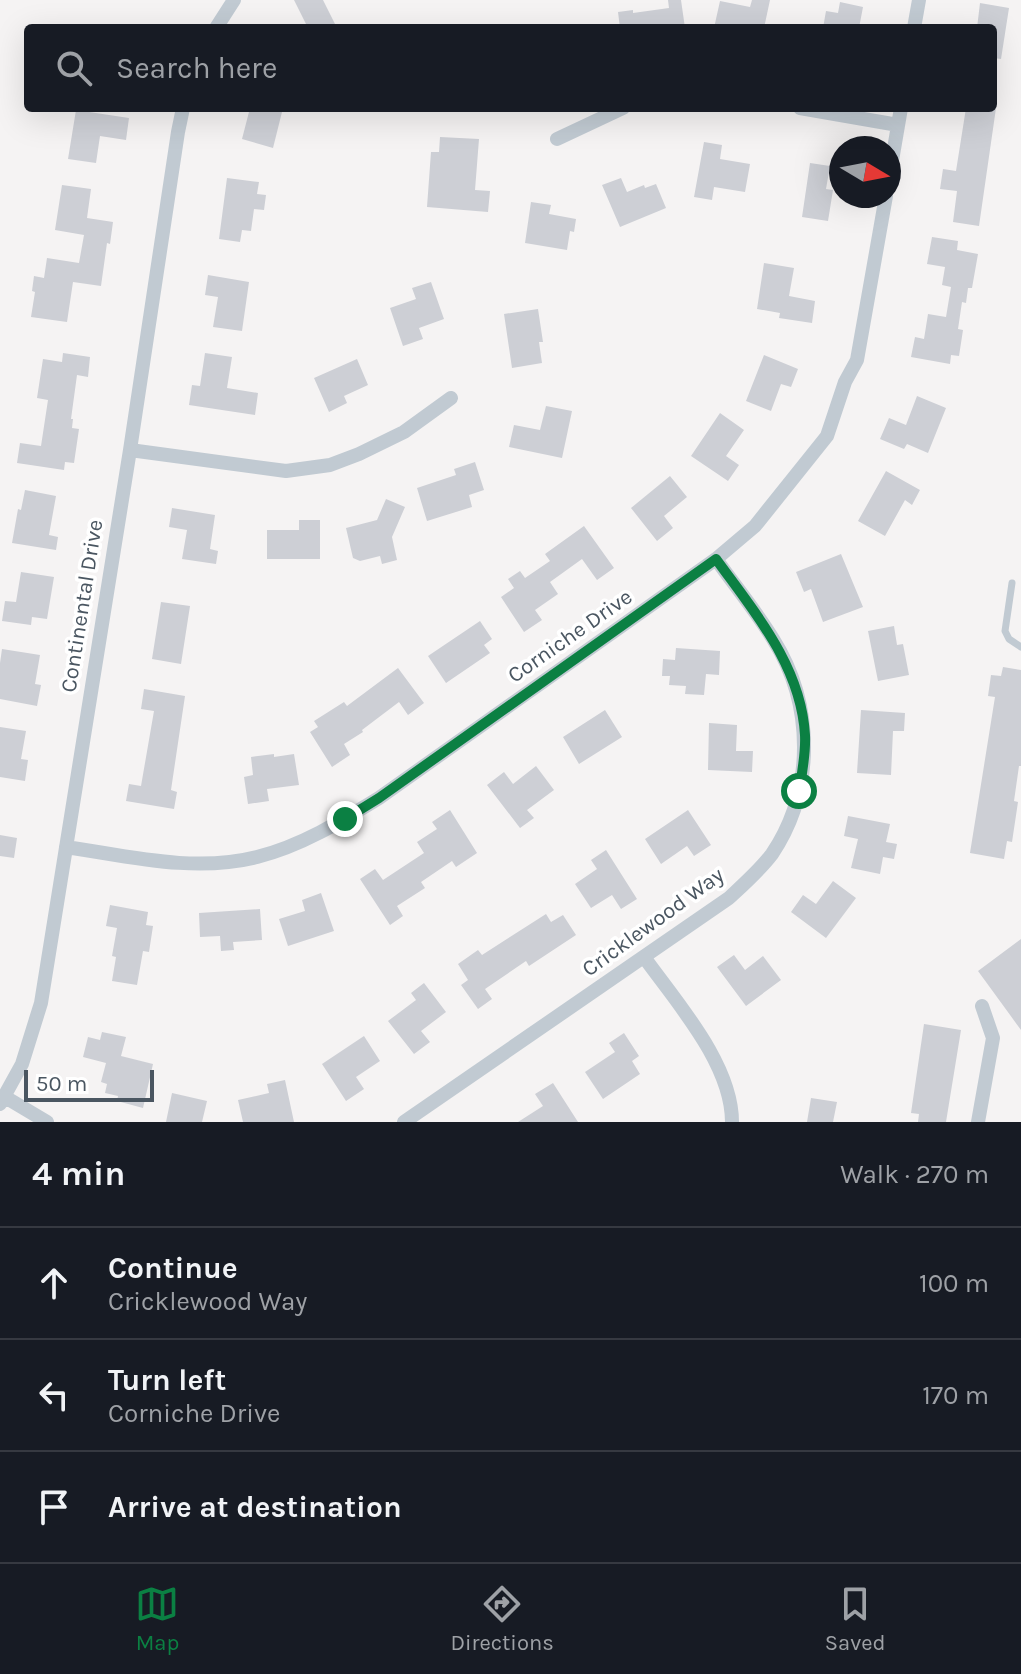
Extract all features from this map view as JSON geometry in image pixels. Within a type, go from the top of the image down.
[{"type":"street","points":[[219,24],[234,0]]},
{"type":"street","points":[[915,24],[919,0]]},
{"type":"street","name":"Continental Drive","points":[[2,1101],[22,1064],[41,1003],[182,112]]},
{"type":"street","points":[[557,139],[614,112]]},
{"type":"street","points":[[823,112],[898,125]]},
{"type":"street","points":[[896,136],[900,112]]},
{"type":"street","name":"Corniche Drive","points":[[66,847],[198,864],[257,857],[302,841],[379,798],[716,559],[755,526],[827,436],[845,382],[857,360],[884,208]]},
{"type":"street","points":[[130,450],[286,471],[330,465],[404,432],[451,398]]},
{"type":"street","name":"Cricklewood Way","points":[[404,1122],[729,898],[771,855],[793,813],[799,791],[804,765],[802,708],[774,640],[716,559]]},
{"type":"street","points":[[644,957],[712,1052],[729,1094],[732,1122]]},
{"type":"street","points":[[978,1122],[993,1038],[982,1006]]},
{"type":"street","points":[[2,1101],[47,1122]]},
{"type":"lane","points":[[1012,583],[1005,631],[1009,639],[1021,647]]},
{"type":"building","points":[[294,0],[323,0],[335,24],[306,24]]},
{"type":"building","points":[[668,0],[681,0],[684,24],[620,24],[618,12],[669,8]]},
{"type":"building","points":[[752,0],[770,0],[765,24],[715,24],[720,1],[750,7]]},
{"type":"building","points":[[840,2],[863,7],[860,24],[824,24],[826,11],[838,13]]},
{"type":"building","points":[[980,3],[1009,8],[1001,59],[997,58],[997,24],[977,24]]},
{"type":"building","points":[[76,112],[129,118],[126,140],[100,136],[96,163],[68,159]]},
{"type":"building","points":[[249,112],[282,112],[273,148],[242,139]]},
{"type":"building","points":[[965,112],[995,112],[979,226],[953,222],[957,191],[940,189],[943,169],[956,171]]},
{"type":"building","points":[[440,137],[479,139],[475,190],[490,191],[488,212],[427,207],[431,152],[439,152]]},
{"type":"building","points":[[704,142],[722,145],[720,159],[750,164],[745,192],[714,187],[712,200],[694,197]]},
{"type":"building","points":[[810,163],[829,166],[826,189],[829,189],[828,221],[802,217]]},
{"type":"building","points":[[227,178],[259,182],[257,194],[266,195],[264,210],[254,209],[251,231],[242,230],[240,242],[219,239]]},
{"type":"building","points":[[621,178],[627,192],[656,184],[666,208],[620,227],[602,185]]},
{"type":"building","points":[[62,185],[91,189],[87,218],[113,222],[101,286],[73,282],[67,322],[31,317],[34,276],[44,278],[47,258],[79,263],[84,235],[55,230]]},
{"type":"building","points":[[531,202],[551,205],[549,214],[576,219],[574,232],[570,231],[567,250],[525,243]]},
{"type":"building","points":[[932,237],[958,241],[957,250],[978,254],[972,288],[968,288],[966,303],[962,302],[958,329],[963,330],[959,356],[951,355],[950,364],[911,357],[915,337],[924,339],[928,314],[946,317],[951,287],[942,285],[945,267],[927,264]]},
{"type":"building","points":[[764,263],[794,268],[789,296],[815,301],[812,323],[779,318],[780,313],[757,309]]},
{"type":"building","points":[[208,275],[249,282],[242,331],[213,327],[218,297],[205,295]]},
{"type":"building","points":[[431,282],[444,319],[419,328],[423,339],[403,346],[390,308],[416,299],[412,288]]},
{"type":"building","points":[[538,309],[543,342],[539,342],[542,363],[512,368],[504,314]]},
{"type":"building","points":[[63,353],[90,357],[88,377],[77,375],[71,419],[72,428],[79,429],[74,463],[65,462],[64,470],[17,463],[20,443],[41,446],[48,400],[37,398],[43,359],[62,362]]},
{"type":"building","points":[[205,353],[232,357],[227,388],[258,393],[255,415],[189,405],[192,385],[200,386]]},
{"type":"building","points":[[764,355],[798,369],[791,387],[781,384],[771,411],[746,401]]},
{"type":"building","points":[[357,359],[368,385],[344,396],[347,403],[329,412],[314,378]]},
{"type":"building","points":[[917,396],[946,408],[928,453],[907,444],[904,449],[880,439],[889,418],[906,425]]},
{"type":"building","points":[[546,406],[572,411],[562,458],[509,447],[514,425],[540,430]]},
{"type":"building","points":[[720,413],[744,430],[726,456],[739,465],[728,481],[691,456]]},
{"type":"building","points":[[475,462],[484,490],[469,495],[472,507],[427,521],[417,488],[456,475],[454,469]]},
{"type":"building","points":[[886,471],[920,490],[912,505],[905,500],[885,536],[858,521]]},
{"type":"building","points":[[670,476],[687,497],[664,516],[673,528],[657,541],[631,508]]},
{"type":"building","points":[[25,490],[56,496],[49,535],[58,537],[56,550],[12,543]]},
{"type":"building","points":[[386,499],[405,507],[392,537],[397,560],[382,564],[380,556],[360,561],[353,558],[346,528],[377,520]]},
{"type":"building","points":[[172,508],[215,515],[210,549],[218,551],[216,564],[182,559],[187,530],[169,527]]},
{"type":"building","points":[[299,520],[320,520],[320,559],[267,559],[267,530],[299,530]]},
{"type":"building","points":[[584,526],[614,568],[597,580],[582,559],[550,582],[558,594],[535,610],[542,620],[524,632],[501,597],[514,588],[508,579],[520,571],[525,578],[550,561],[545,554]]},
{"type":"building","points":[[841,554],[863,607],[823,622],[811,589],[804,592],[796,572]]},
{"type":"building","points":[[21,572],[54,577],[47,619],[32,617],[31,625],[2,621],[5,601],[16,602]]},
{"type":"building","points":[[161,602],[190,606],[181,664],[152,659]]},
{"type":"building","points":[[480,621],[492,639],[484,645],[490,653],[446,683],[428,656]]},
{"type":"building","points":[[894,626],[897,645],[903,644],[909,675],[878,681],[868,631]]},
{"type":"building","points":[[676,648],[720,651],[719,675],[706,674],[704,695],[685,694],[686,686],[669,685],[670,676],[662,676],[663,659],[675,660]]},
{"type":"building","points":[[2,649],[40,655],[35,684],[41,685],[37,706],[0,699]]},
{"type":"building","points":[[1003,667],[1021,670],[1021,766],[1014,801],[1018,802],[1012,842],[1007,841],[1004,859],[970,853],[995,697],[988,696],[991,675],[1001,676]]},
{"type":"building","points":[[398,668],[424,703],[408,715],[399,702],[344,744],[350,755],[332,767],[310,732],[318,727],[314,721],[344,702],[347,706]]},
{"type":"building","points":[[144,689],[185,696],[171,790],[177,792],[174,809],[126,801],[129,784],[141,786],[154,711],[141,709]]},
{"type":"building","points":[[605,710],[622,737],[579,764],[563,737]]},
{"type":"building","points":[[861,710],[905,713],[904,731],[893,731],[891,775],[857,773]]},
{"type":"building","points":[[709,723],[737,725],[736,751],[753,751],[752,772],[708,770]]},
{"type":"building","points":[[0,727],[26,731],[21,759],[28,760],[25,781],[0,777]]},
{"type":"building","points":[[274,754],[274,757],[294,754],[299,785],[267,789],[269,801],[248,804],[244,777],[253,775],[251,757]]},
{"type":"building","points":[[536,766],[554,790],[527,810],[534,818],[520,828],[487,785],[504,772],[513,784]]},
{"type":"building","points":[[450,810],[477,853],[456,867],[452,861],[421,882],[425,888],[397,906],[403,916],[390,925],[360,879],[375,869],[383,880],[424,853],[417,842],[437,829],[432,822]]},
{"type":"building","points":[[688,810],[711,845],[694,856],[687,846],[661,864],[645,839]]},
{"type":"building","points":[[848,816],[890,824],[886,842],[897,844],[894,859],[883,857],[880,874],[851,868],[858,839],[844,836]]},
{"type":"building","points":[[0,835],[17,838],[14,858],[0,856]]},
{"type":"building","points":[[606,850],[637,899],[621,909],[612,895],[591,908],[575,884],[597,869],[591,860]]},
{"type":"building","points":[[833,881],[856,898],[826,938],[791,912],[803,895],[816,904]]},
{"type":"building","points":[[321,893],[334,931],[288,946],[279,919],[305,911],[302,900]]},
{"type":"building","points":[[110,905],[148,912],[146,925],[153,926],[149,952],[143,951],[137,985],[112,981],[117,928],[106,926]]},
{"type":"building","points":[[260,909],[262,940],[233,942],[234,950],[221,951],[220,936],[200,937],[199,913]]},
{"type":"building","points":[[546,914],[551,922],[563,915],[576,935],[529,966],[526,961],[485,989],[492,999],[478,1009],[461,985],[468,980],[458,964],[478,950],[482,955]]},
{"type":"building","points":[[1021,939],[1021,1030],[978,971]]},
{"type":"building","points":[[734,955],[745,970],[763,956],[781,980],[746,1006],[717,967]]},
{"type":"building","points":[[424,983],[446,1012],[421,1031],[430,1042],[414,1054],[388,1021],[416,1000],[411,993]]},
{"type":"building","points":[[924,1024],[961,1030],[946,1122],[918,1122],[919,1114],[911,1113]]},
{"type":"building","points":[[102,1032],[126,1037],[121,1056],[153,1064],[143,1108],[117,1101],[118,1096],[105,1093],[107,1084],[101,1082],[106,1063],[83,1057],[88,1037],[100,1040]]},
{"type":"building","points":[[624,1033],[639,1056],[632,1061],[640,1074],[603,1099],[585,1072],[615,1052],[609,1043]]},
{"type":"building","points":[[364,1036],[380,1061],[356,1077],[364,1089],[346,1101],[322,1064]]},
{"type":"building","points":[[285,1080],[294,1122],[243,1122],[238,1100],[269,1093],[267,1084]]},
{"type":"building","points":[[553,1083],[578,1122],[518,1122],[543,1106],[535,1094]]},
{"type":"building","points":[[172,1093],[207,1101],[202,1122],[166,1122]]},
{"type":"building","points":[[811,1098],[837,1102],[833,1122],[807,1122]]},
{"type":"route","points":[[345,819],[716,559],[774,640],[791,675],[802,708],[805,737],[799,791]]}]
